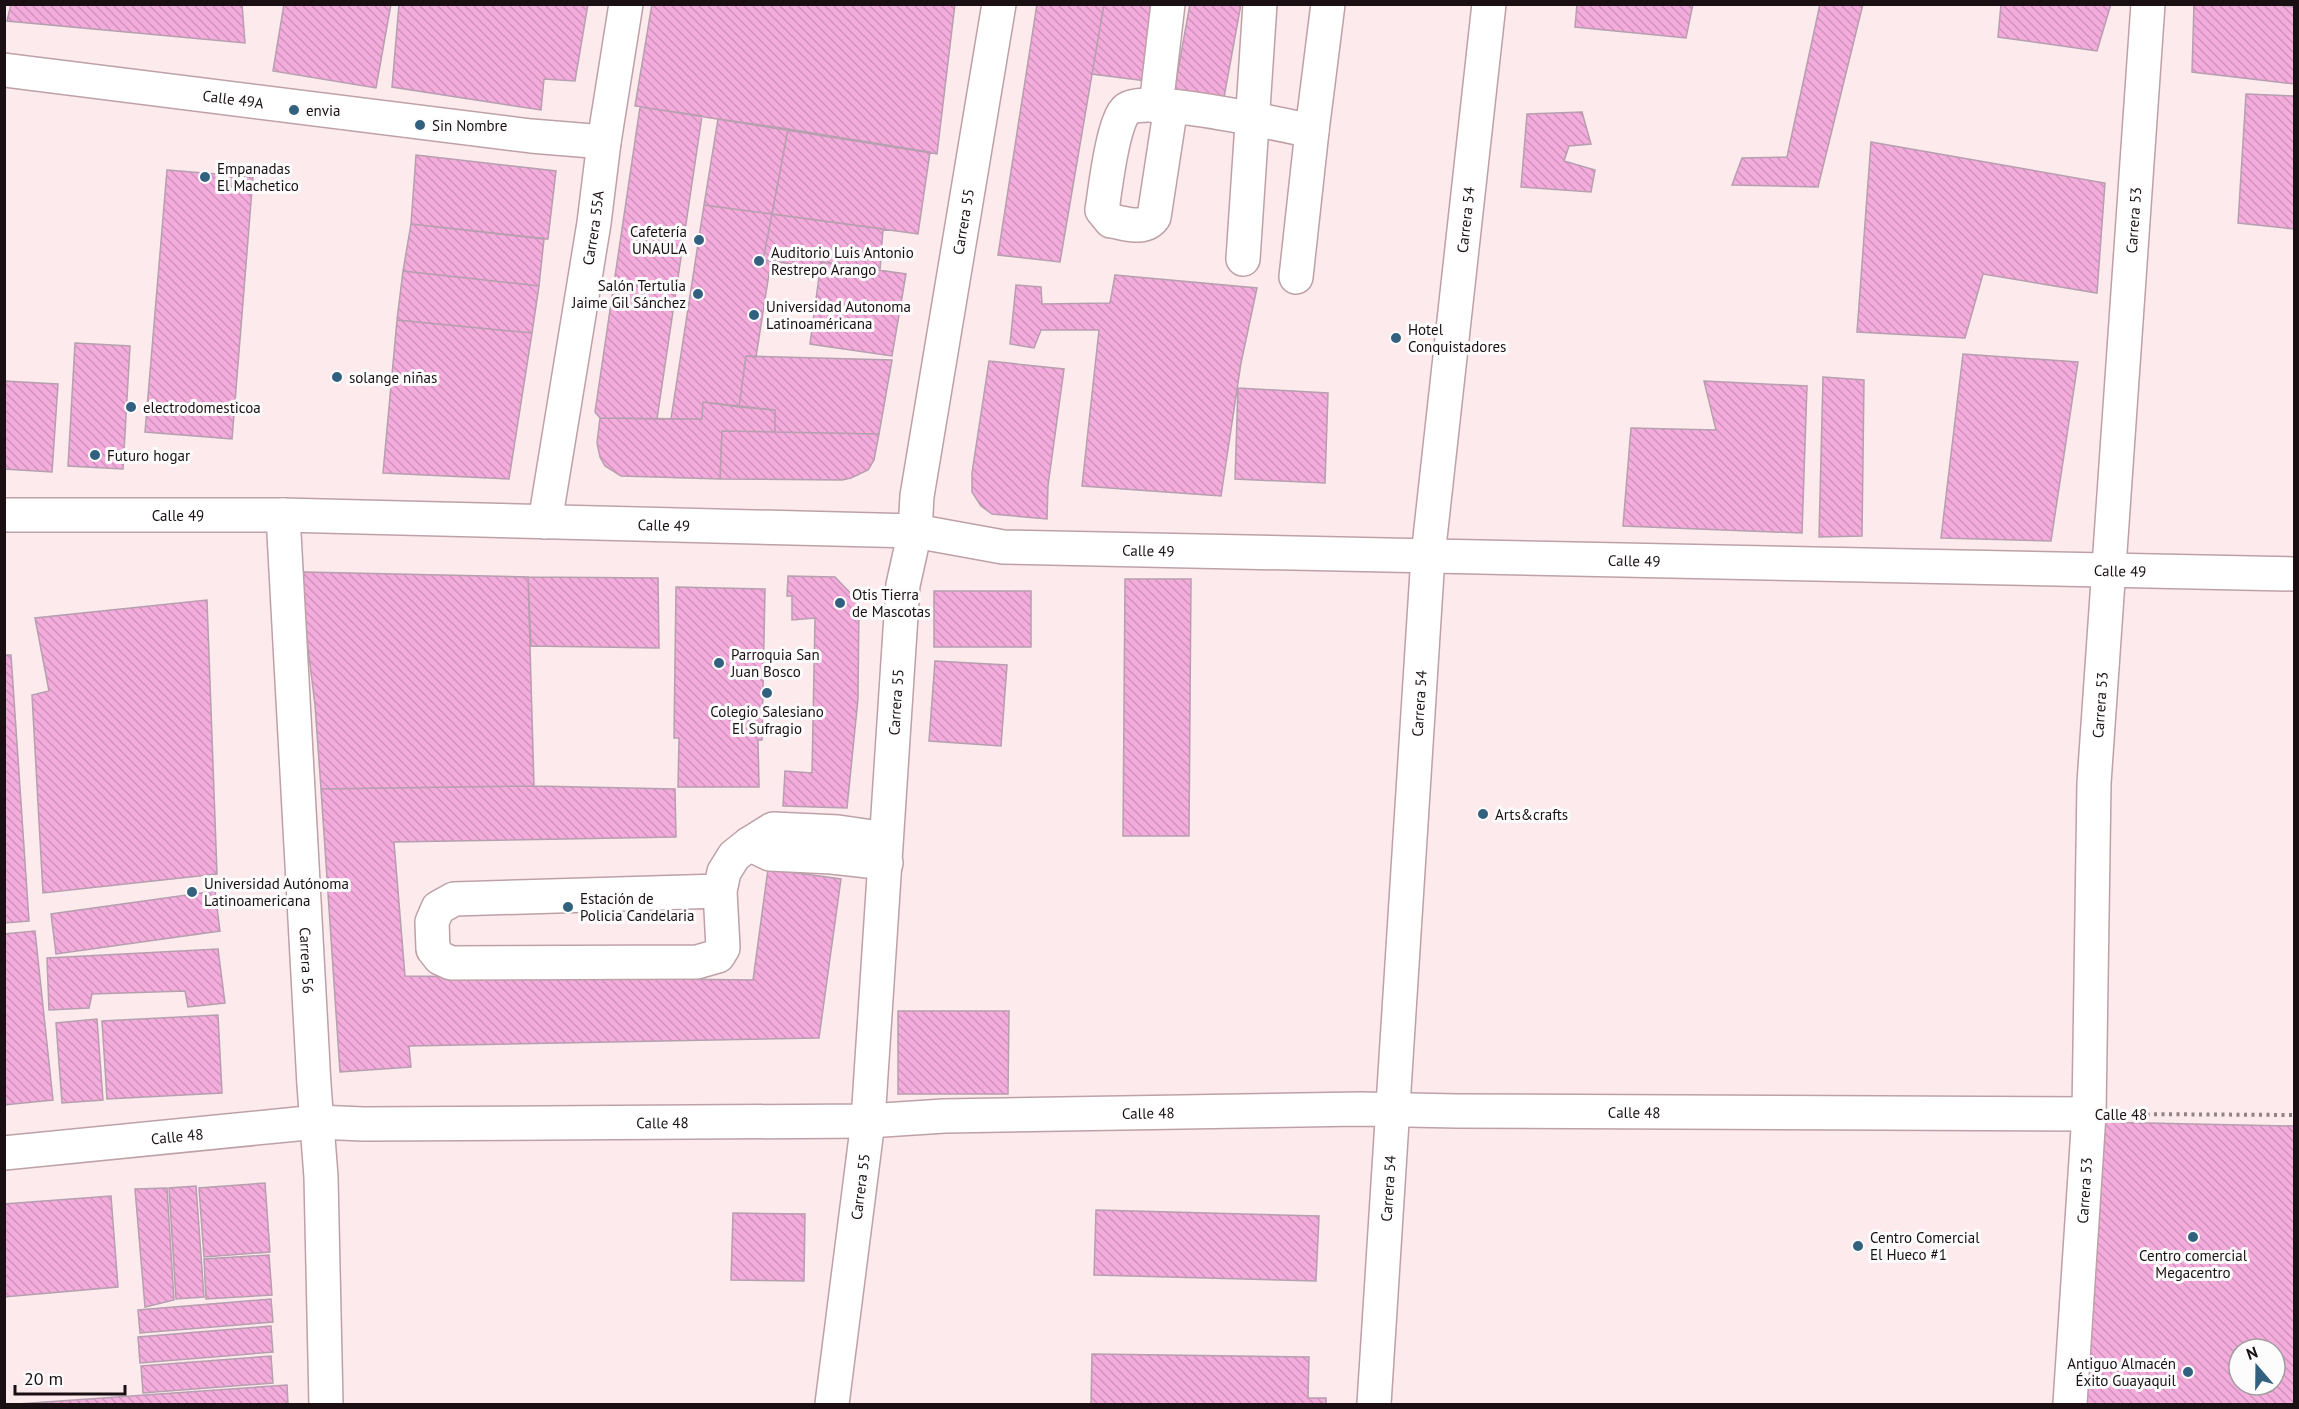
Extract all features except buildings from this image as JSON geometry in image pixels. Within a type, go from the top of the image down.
[{"type":"street","name":"Carrera 55A","points":[[545,522],[594,223],[604,142],[626,4]]},
{"type":"street","name":"Carrera 55","points":[[832,1404],[868,1121],[903,585],[915,531],[917,496],[999,4]]},
{"type":"street","points":[[1168,4],[1163,106],[1252,119],[1312,131]]},
{"type":"street","points":[[1243,259],[1260,4]]},
{"type":"street","points":[[1296,277],[1328,4]]},
{"type":"street","name":"Carrera 54","points":[[1374,1404],[1428,556],[1489,4]]},
{"type":"street","name":"Carrera 53","points":[[2070,1404],[2089,1114],[2094,783],[2148,4]]},
{"type":"street","name":"Calle 49A","points":[[4,70],[520,134],[604,142]]},
{"type":"street","name":"Calle 49","points":[[4,515],[283,515],[915,531],[1003,547],[2108,572],[2295,574]]},
{"type":"street","name":"Carrera 56","points":[[283,515],[321,1177],[326,1404]]},
{"type":"street","points":[[720,891],[454,899],[438,908],[432,922],[433,949],[440,958],[451,963],[698,962],[718,956],[723,948],[720,891],[724,872],[734,856],[749,844],[770,854],[832,858],[886,851]]},
{"type":"street","name":"Calle 48","points":[[4,1153],[317,1122],[375,1124],[868,1121],[944,1116],[1393,1110],[2089,1114]]},
{"type":"path","name":"Calle 48","points":[[2089,1114],[2295,1115]]},
{"type":"place","name":"envia","points":[[294,110]]},
{"type":"place","name":"Sin Nombre","points":[[420,125]]},
{"type":"place","name":"Empanadas El Machetico","points":[[205,177]]},
{"type":"place","name":"Cafetería UNAULA","points":[[699,240]]},
{"type":"place","name":"Auditorio Luis Antonio Restrepo Arango","points":[[759,261]]},
{"type":"place","name":"Salón Tertulia Jaime Gil Sánchez","points":[[698,294]]},
{"type":"place","name":"Universidad Autonoma Latinoaméricana","points":[[754,315]]},
{"type":"place","name":"Hotel Conquistadores","points":[[1396,338]]},
{"type":"place","name":"solange niñas","points":[[337,377]]},
{"type":"place","name":"electrodomesticoa","points":[[131,407]]},
{"type":"place","name":"Futuro hogar","points":[[95,455]]},
{"type":"place","name":"Otis Tierra de Mascotas","points":[[840,603]]},
{"type":"place","name":"Parroquia San Juan Bosco","points":[[719,663]]},
{"type":"place","name":"Colegio Salesiano El Sufragio","points":[[767,693]]},
{"type":"place","name":"Arts&crafts","points":[[1483,814]]},
{"type":"place","name":"Universidad Autónoma Latinoamericana","points":[[192,892]]},
{"type":"place","name":"Estación de Policia Candelaria","points":[[568,907]]},
{"type":"place","name":"Centro comercial Megacentro","points":[[2193,1237]]},
{"type":"place","name":"Centro Comercial El Hueco #1","points":[[1858,1246]]},
{"type":"place","name":"Antiguo Almacén Éxito Guayaquil","points":[[2188,1372]]}]
